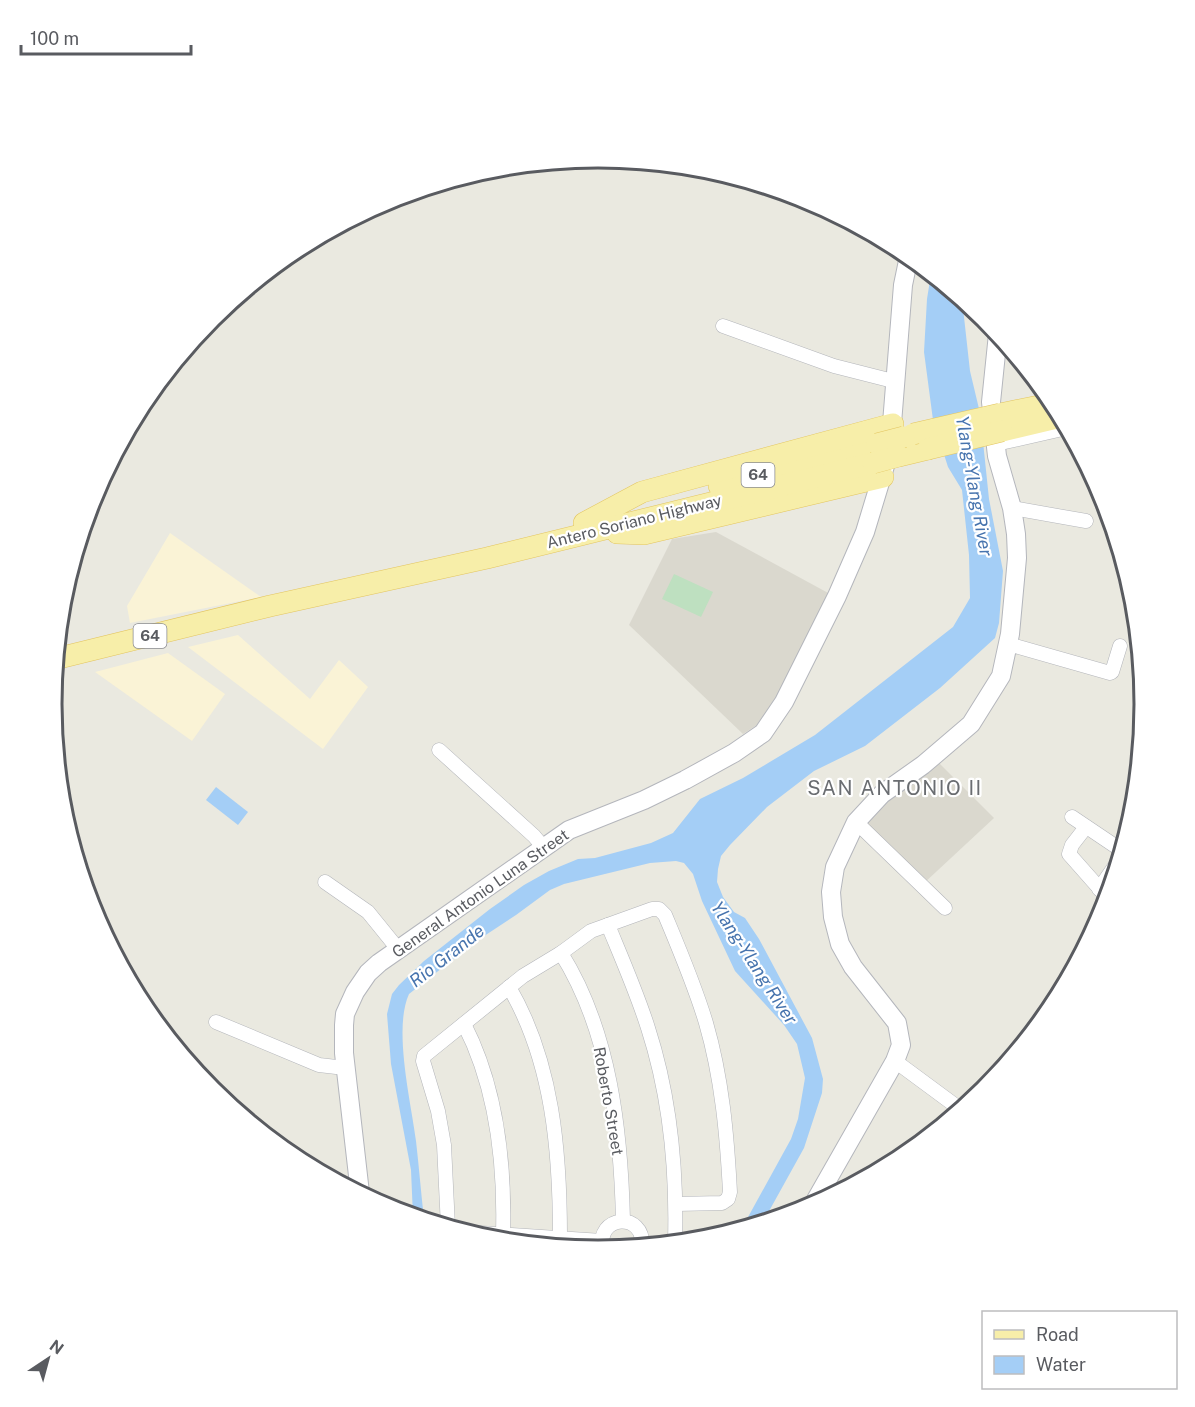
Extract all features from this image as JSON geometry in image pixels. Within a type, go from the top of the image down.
[{"type":"main road","name":"General Antonio Luna Street","points":[[359,1183],[345,1068],[344,1025],[349,1003],[368,973],[398,949],[575,827],[644,800],[734,753],[763,733],[784,702],[816,640],[865,532],[878,462],[902,438],[897,382],[903,285],[907,266]]},
{"type":"main road","points":[[821,1190],[901,1045],[897,1023],[853,967],[840,944],[833,917],[831,892],[835,867],[856,822],[882,794],[923,765],[971,724],[1001,676],[1008,644],[1017,558],[1012,508],[997,456],[999,430],[992,402],[997,346]]},
{"type":"main road","name":"Antero Soriano Highway","points":[[64,657],[261,608],[487,558],[585,528],[878,462],[902,438],[999,430],[1044,408]]},
{"type":"main road","name":"Antero Soriano Highway","points":[[902,438],[928,449],[1051,419]]},
{"type":"main road","points":[[585,528],[642,492],[902,438]]},
{"type":"street","points":[[723,326],[825,363],[897,382]]},
{"type":"street","points":[[999,430],[1057,428]]},
{"type":"street","points":[[1012,508],[1086,521]]},
{"type":"street","points":[[1008,644],[1110,673],[1120,646]]},
{"type":"street","points":[[439,750],[534,836],[544,848]]},
{"type":"street","points":[[1072,817],[1114,845]]},
{"type":"street","points":[[856,822],[945,908]]},
{"type":"street","points":[[1086,827],[1072,845],[1069,854],[1100,890]]},
{"type":"street","points":[[325,882],[368,912],[398,949]]},
{"type":"street","points":[[448,1218],[444,1145],[438,1111],[423,1061],[424,1056],[523,976],[591,931],[652,909],[659,909],[665,915],[691,978],[706,1025],[723,1104],[730,1192],[728,1199],[722,1203],[676,1204]]},
{"type":"street","points":[[608,925],[649,1030],[665,1099],[676,1204],[675,1234]]},
{"type":"street","name":"Roberto Street","points":[[561,953],[573,973],[586,1005],[597,1035],[610,1084],[620,1152],[622,1221]]},
{"type":"street","points":[[510,987],[531,1031],[549,1098],[556,1134],[560,1179],[560,1237]]},
{"type":"street","points":[[216,1022],[319,1065],[345,1068]]},
{"type":"street","points":[[464,1024],[476,1046],[498,1131],[503,1174],[503,1231]]},
{"type":"street","points":[[894,1061],[953,1104]]},
{"type":"street","points":[[603,1240],[606,1228],[622,1221],[636,1226],[642,1237]]},
{"type":"street","points":[[537,1236],[567,1238]]},
{"type":"shaded area","points":[[716,532],[830,594],[783,688],[763,721],[743,734],[629,625],[672,539]]},
{"type":"shaded area","points":[[170,533],[261,597],[130,623],[127,606]]},
{"type":"shaded area","points":[[238,635],[310,699],[339,660],[368,687],[323,749],[188,647]]},
{"type":"shaded area","points":[[168,653],[225,694],[192,741],[95,672]]},
{"type":"shaded area","points":[[937,761],[994,818],[923,884],[860,822]]},
{"type":"green space","points":[[674,574],[713,592],[701,617],[662,599]]},
{"type":"water","points":[[930,283],[963,312],[970,371],[980,413],[989,499],[1003,571],[999,623],[995,638],[940,688],[865,746],[814,771],[767,807],[721,856],[717,882],[723,897],[734,912],[745,918],[759,939],[812,1038],[823,1079],[822,1093],[804,1148],[769,1211],[748,1218],[791,1139],[798,1119],[805,1078],[797,1044],[784,1025],[735,971],[702,901],[693,874],[684,863],[676,861],[650,863],[564,884],[550,890],[475,942],[409,994],[403,1026],[403,1045],[423,1210],[413,1206],[411,1170],[391,1064],[387,1014],[392,994],[399,985],[424,961],[490,909],[549,871],[578,859],[595,858],[651,843],[673,833],[700,799],[743,778],[815,735],[953,627],[970,598],[969,555],[962,490],[948,467],[933,420],[924,352]]},
{"type":"water","points":[[216,787],[248,812],[238,825],[206,800]]},
{"type":"district","name":"SAN ANTONIO II","points":[[895,788]]},
{"type":"water label","name":"Ylang-Ylang River","points":[[974,486]]},
{"type":"water label","name":"Rio Grande","points":[[447,956]]},
{"type":"water label","name":"Ylang-Ylang River","points":[[754,963]]}]
